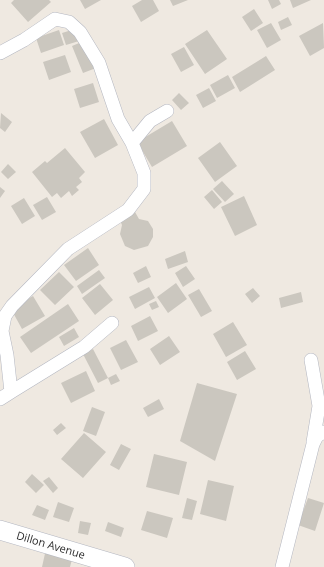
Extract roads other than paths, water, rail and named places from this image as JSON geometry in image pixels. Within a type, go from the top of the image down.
[{"type":"street","points":[[0,53],[24,40],[55,19],[68,22],[80,32],[99,63],[118,119],[132,143],[144,173],[144,189],[128,210],[68,249],[12,306],[5,316],[2,331],[7,356],[11,392]]},
{"type":"street","points":[[132,143],[150,121],[167,111]]},
{"type":"street","points":[[0,399],[84,347],[112,323]]},
{"type":"street","points":[[282,567],[313,444],[319,406],[311,360]]},
{"type":"street","points":[[313,444],[317,436],[324,432]]},
{"type":"street","name":"Dillon Avenue","points":[[0,530],[126,567]]}]
